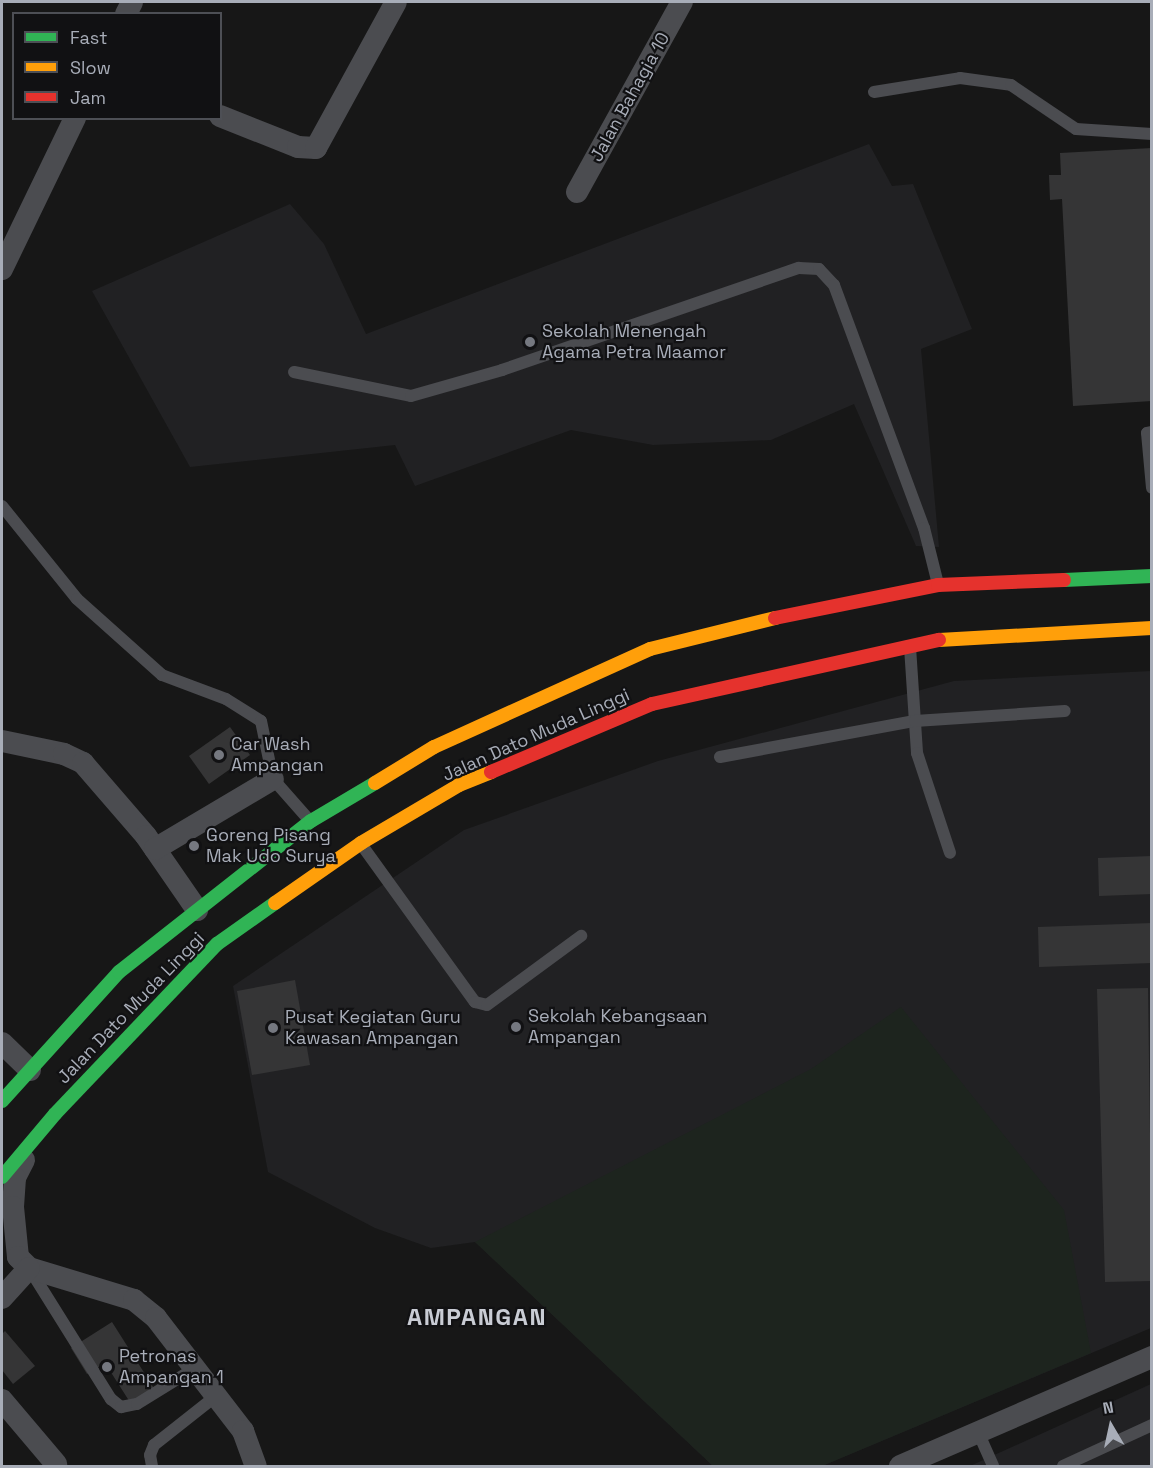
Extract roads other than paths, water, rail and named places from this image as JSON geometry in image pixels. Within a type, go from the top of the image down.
[{"type":"highway","name":"Jalan Dato Muda Linggi","points":[[2,1101],[119,972],[311,821],[434,747],[650,649],[748,623],[938,585],[1152,576]]},
{"type":"highway","name":"Jalan Dato Muda Linggi","points":[[2,1177],[36,1135],[217,944],[361,843],[459,785],[652,704],[952,637],[1152,628]]},
{"type":"street","points":[[222,117],[298,147],[316,148],[396,2]]},
{"type":"street","name":"Jalan Bahagia 10","points":[[577,192],[682,2]]},
{"type":"street","points":[[2,269],[74,120]]},
{"type":"street","points":[[2,741],[64,754],[83,763],[155,849],[197,910]]},
{"type":"street","points":[[155,849],[273,779]]},
{"type":"street","points":[[2,1043],[30,1070]]},
{"type":"street","points":[[2,1298],[16,1261],[13,1207],[15,1178],[36,1135]]},
{"type":"street","points":[[16,1261],[134,1300],[156,1318],[197,1367],[243,1431],[256,1467]]},
{"type":"street","points":[[900,1467],[1152,1357]]},
{"type":"street","points":[[2,1400],[56,1464]]},
{"type":"lane","points":[[874,92],[960,78],[1011,85],[1077,129],[1152,134]]},
{"type":"lane","points":[[294,372],[411,396],[502,370],[799,268],[819,269],[834,285],[924,528],[938,585]]},
{"type":"lane","points":[[1152,432],[1147,433],[1152,488]]},
{"type":"lane","points":[[2,510],[77,599],[162,675],[226,699],[261,721],[273,779],[311,821]]},
{"type":"lane","points":[[910,646],[917,753],[950,853]]},
{"type":"lane","points":[[720,756],[915,721],[1065,711]]},
{"type":"lane","points":[[361,843],[475,1002],[487,1005],[580,936]]},
{"type":"lane","points":[[16,1261],[111,1399],[121,1407],[137,1404],[197,1367]]},
{"type":"lane","points":[[152,1467],[150,1455],[154,1444],[216,1395]]},
{"type":"lane","points":[[1064,1467],[1152,1425]]},
{"type":"lane","points":[[978,1432],[993,1467]]},
{"type":"place","name":"Sekolah Menengah Agama Petra Maamor","points":[[530,342]]},
{"type":"place","name":"Car Wash Ampangan","points":[[219,755]]},
{"type":"place","name":"Goreng Pisang Mak Udo Surya","points":[[194,846]]},
{"type":"place","name":"Sekolah Kebangsaan Ampangan","points":[[516,1027]]},
{"type":"place","name":"Pusat Kegiatan Guru Kawasan Ampangan","points":[[273,1028]]},
{"type":"place","name":"Petronas Ampangan 1","points":[[107,1367]]},
{"type":"district","name":"AMPANGAN","points":[[477,1317]]}]
